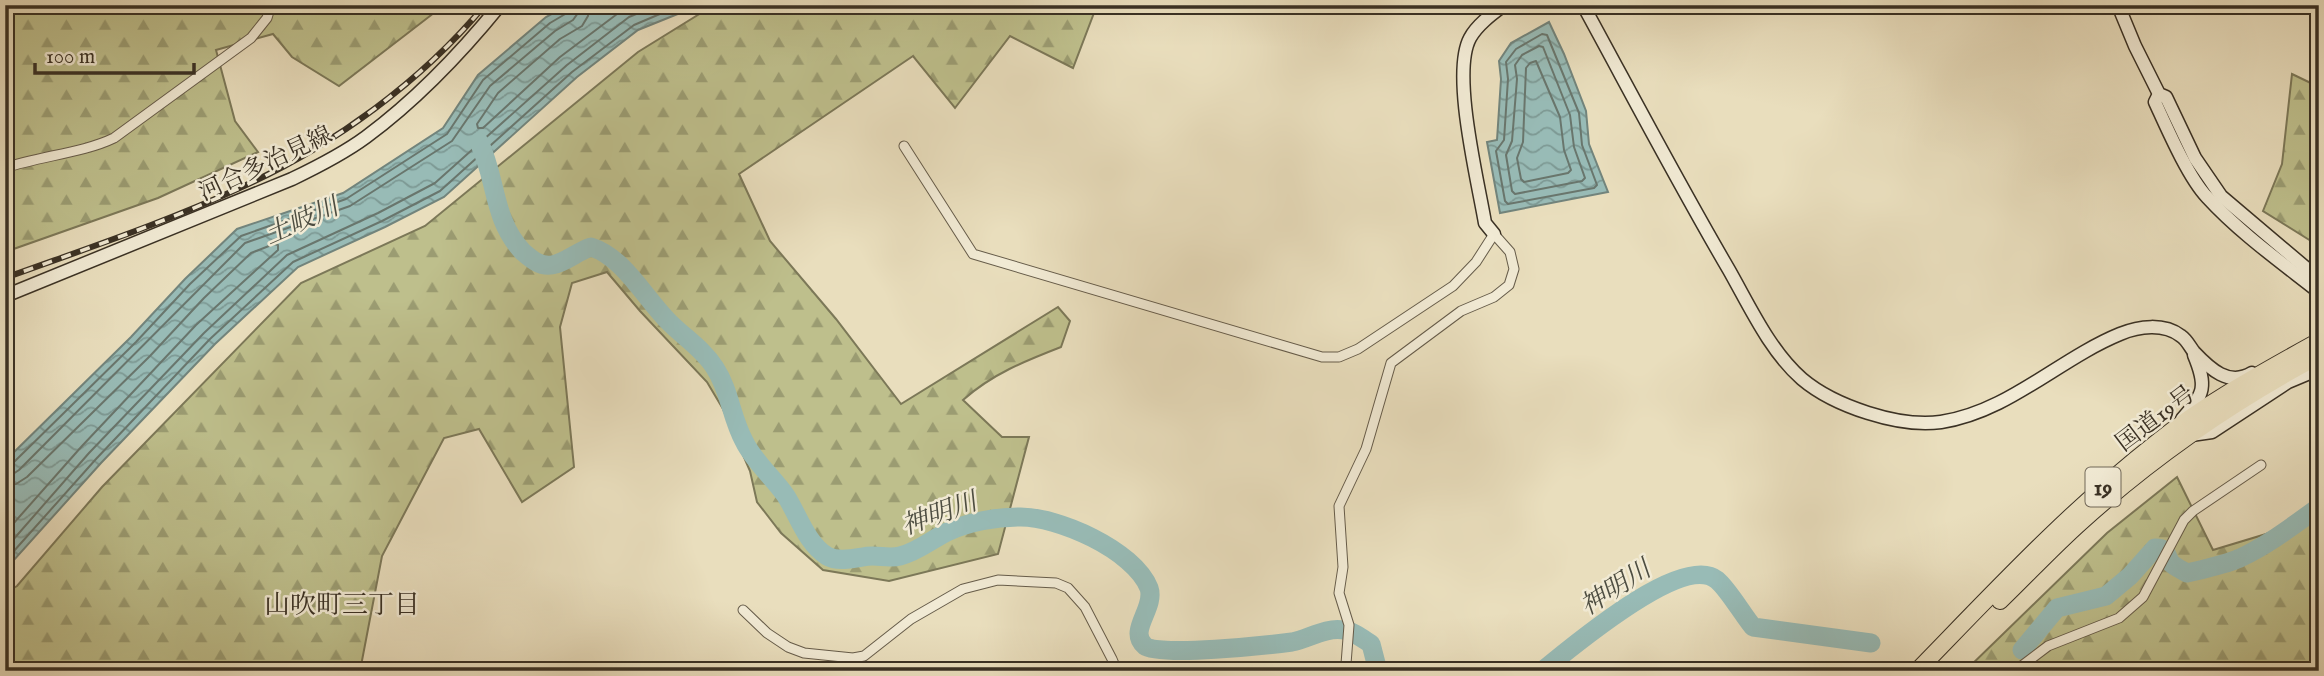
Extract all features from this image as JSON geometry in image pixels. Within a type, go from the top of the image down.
[{"type":"highway","name":"国道19号","points":[[1917,671],[2068,516],[2168,433],[2220,398],[2319,341]]},
{"type":"highway","name":"国道19号","points":[[1931,671],[2082,521],[2191,435],[2279,377],[2319,356]]},
{"type":"street","points":[[5,168],[32,159],[101,144],[114,138],[251,38],[267,18],[271,5]]},
{"type":"street","name":"河合多治見線","points":[[5,296],[326,163],[366,137],[410,100],[475,36],[500,5]]},
{"type":"street","points":[[1349,671],[1346,664],[1349,625],[1339,593],[1343,567],[1339,506],[1366,449],[1391,363],[1461,311],[1494,297],[1509,285],[1514,269],[1510,252],[1485,223],[1462,85],[1463,60],[1470,38],[1488,16],[1504,5]]},
{"type":"street","points":[[1583,5],[1771,342],[1801,378],[1825,396],[1850,407],[1899,421],[1939,422],[1974,414],[2008,398],[2120,334],[2142,327],[2164,328],[2183,336],[2193,351],[2217,374],[2228,378],[2244,378],[2319,336]]},
{"type":"street","points":[[2118,5],[2159,94],[2166,97],[2195,158],[2221,196],[2319,279]]},
{"type":"street","points":[[2159,94],[2155,102],[2205,195],[2249,236],[2319,292]]},
{"type":"street","points":[[904,146],[973,254],[1322,357],[1339,357],[1358,349],[1453,286],[1476,262],[1494,234]]},
{"type":"street","points":[[2168,433],[2201,395],[2203,377],[2193,351]]},
{"type":"street","points":[[2191,435],[2211,432],[2288,382],[2319,369]]},
{"type":"street","points":[[2015,671],[2048,646],[2119,618],[2143,597],[2184,520],[2193,510],[2262,466]]},
{"type":"street","points":[[743,610],[767,633],[788,647],[804,653],[853,658],[864,656],[911,619],[963,589],[998,580],[1056,583],[1068,588],[1084,607],[1117,671]]},
{"type":"green space","points":[[5,5],[443,6],[339,86],[292,57],[273,34],[216,50],[235,121],[258,152],[158,198],[5,252]]},
{"type":"green space","points":[[714,5],[1097,5],[1073,68],[1010,36],[955,108],[913,56],[739,174],[770,241],[836,319],[901,404],[1058,307],[1070,321],[1061,347],[997,375],[963,400],[1002,437],[1029,437],[998,554],[889,581],[823,570],[781,533],[757,502],[750,471],[723,409],[707,382],[607,272],[572,283],[560,327],[574,467],[522,502],[479,429],[444,438],[382,556],[360,671],[5,671],[5,593],[17,586],[102,487],[301,283],[425,226],[638,52]]},
{"type":"green space","points":[[2292,74],[2319,87],[2319,246],[2263,211],[2282,164]]},
{"type":"green space","points":[[2177,477],[2213,550],[2319,518],[2319,671],[1965,671],[2107,533]]},
{"type":"water","name":"土岐川","points":[[568,5],[700,5],[638,30],[577,77],[444,197],[298,267],[215,344],[101,463],[5,570],[5,461],[131,337],[185,279],[237,229],[343,193],[443,128],[478,75],[546,17]]},
{"type":"water","points":[[1549,22],[1586,111],[1589,144],[1608,192],[1500,213],[1487,142],[1497,140],[1501,79],[1499,61],[1511,43]]},
{"type":"waterway","name":"神明川","points":[[479,142],[500,212],[513,239],[523,252],[540,264],[552,265],[591,247],[603,252],[624,269],[661,314],[711,362],[724,386],[748,449],[786,496],[814,544],[827,556],[845,560],[868,556],[900,556],[955,528],[992,519],[1035,518],[1093,538],[1128,561],[1141,574],[1149,588],[1150,596],[1139,633],[1145,646],[1171,650],[1239,647],[1292,642],[1324,632],[1343,630],[1371,644],[1378,671]]},
{"type":"waterway","name":"神明川","points":[[2022,650],[2057,608],[2106,596],[2130,576],[2155,548],[2164,550],[2171,563],[2187,573],[2250,553],[2319,507]]},
{"type":"waterway","name":"神明川","points":[[1542,671],[1627,607],[1679,579],[1701,575],[1717,580],[1753,627],[1871,643]]},
{"type":"railway","points":[[5,278],[126,235],[278,170],[374,109],[433,60],[485,5]]},
{"type":"district","name":"山吹町三丁目","points":[[342,604]]}]
